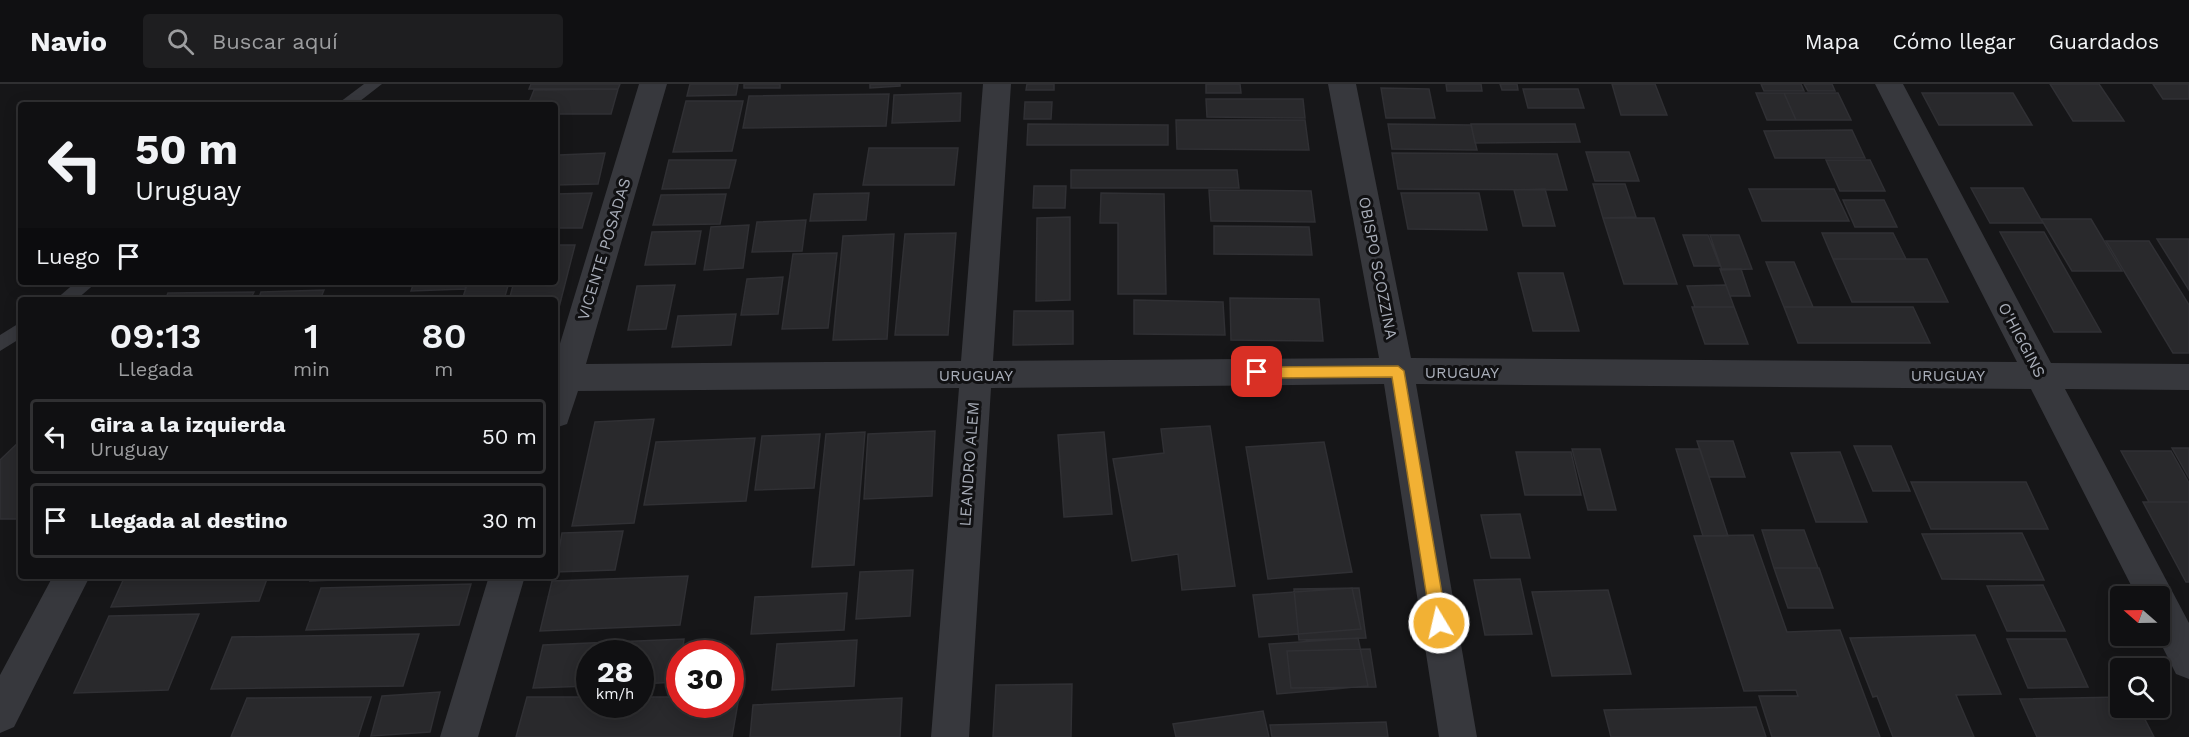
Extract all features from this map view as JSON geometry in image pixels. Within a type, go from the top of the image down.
[{"type":"street","name":"VICENTE POSADAS","points":[[560,378],[653,84]]},
{"type":"street","name":"LEANDRO ALEM","points":[[950,737],[997,84]]},
{"type":"street","name":"OBISPO SCOZZINA","points":[[1342,84],[1398,371],[1458,737]]},
{"type":"street","name":"O'HIGGINS","points":[[1889,84],[2150,586]]},
{"type":"street","name":"URUGUAY","points":[[560,378],[1398,371],[2189,377]]},
{"type":"street","points":[[0,714],[70,579]]},
{"type":"street","points":[[459,737],[506,579]]},
{"type":"street","points":[[2170,624],[2189,661]]},
{"type":"lane","points":[[348,102],[375,84]]},
{"type":"lane","points":[[67,297],[85,285]]},
{"type":"lane","points":[[0,344],[18,331]]},
{"type":"building","points":[[531,84],[620,84],[618,89],[529,89]]},
{"type":"building","points":[[690,84],[738,84],[736,95],[687,96]]},
{"type":"building","points":[[744,84],[780,84],[780,88],[744,88]]},
{"type":"building","points":[[870,84],[900,84],[900,86],[870,88]]},
{"type":"building","points":[[1027,84],[1054,84],[1054,90],[1026,90]]},
{"type":"building","points":[[1206,84],[1240,84],[1241,93],[1206,93]]},
{"type":"building","points":[[1446,84],[1481,84],[1482,91],[1447,91]]},
{"type":"building","points":[[1500,84],[1517,84],[1518,90],[1502,90]]},
{"type":"building","points":[[1612,84],[1655,84],[1667,115],[1621,115]]},
{"type":"building","points":[[1761,84],[1801,84],[1804,91],[1764,91]]},
{"type":"building","points":[[1804,84],[1832,84],[1835,91],[1808,91]]},
{"type":"building","points":[[2050,84],[2099,84],[2124,121],[2073,121]]},
{"type":"building","points":[[2153,84],[2189,84],[2189,99],[2163,99]]},
{"type":"building","points":[[1381,88],[1429,89],[1435,118],[1386,118]]},
{"type":"building","points":[[618,89],[611,114],[558,114],[558,102],[529,102],[534,90]]},
{"type":"building","points":[[1523,89],[1578,89],[1584,108],[1528,108]]},
{"type":"building","points":[[961,93],[960,121],[892,123],[894,95]]},
{"type":"building","points":[[1756,93],[1784,93],[1796,120],[1767,120]]},
{"type":"building","points":[[1784,93],[1838,93],[1851,120],[1796,120]]},
{"type":"building","points":[[1922,93],[2013,93],[2032,125],[1939,125]]},
{"type":"building","points":[[889,94],[886,126],[743,128],[749,96]]},
{"type":"building","points":[[1206,99],[1303,99],[1305,118],[1207,117]]},
{"type":"building","points":[[686,101],[743,101],[732,151],[673,152]]},
{"type":"building","points":[[1025,102],[1052,102],[1051,119],[1024,119]]},
{"type":"building","points":[[1176,120],[1305,120],[1309,150],[1177,149]]},
{"type":"building","points":[[1028,124],[1168,125],[1168,145],[1027,145]]},
{"type":"building","points":[[1388,124],[1471,125],[1477,150],[1392,149]]},
{"type":"building","points":[[1471,124],[1575,124],[1580,142],[1475,143]]},
{"type":"building","points":[[1852,130],[1865,158],[1775,158],[1764,131]]},
{"type":"building","points":[[869,148],[958,148],[954,185],[863,185]]},
{"type":"building","points":[[1586,152],[1629,152],[1639,181],[1595,181]]},
{"type":"building","points":[[605,153],[598,184],[558,185],[559,155]]},
{"type":"building","points":[[1392,153],[1557,154],[1567,190],[1398,189]]},
{"type":"building","points":[[669,160],[736,160],[729,188],[662,189]]},
{"type":"building","points":[[1826,160],[1870,160],[1885,191],[1840,191]]},
{"type":"building","points":[[1071,170],[1237,170],[1239,188],[1071,188]]},
{"type":"building","points":[[1593,184],[1625,184],[1636,217],[1603,218]]},
{"type":"building","points":[[1034,186],[1066,186],[1065,208],[1033,208]]},
{"type":"building","points":[[1971,188],[2023,188],[2043,223],[1990,223]]},
{"type":"building","points":[[1545,189],[1555,226],[1523,226],[1514,190]]},
{"type":"building","points":[[1749,189],[1834,189],[1849,221],[1762,221]]},
{"type":"building","points":[[1209,190],[1311,191],[1315,222],[1211,221]]},
{"type":"building","points":[[592,193],[582,228],[558,228],[558,194]]},
{"type":"building","points":[[869,193],[866,220],[810,221],[814,194]]},
{"type":"building","points":[[1101,193],[1164,194],[1166,294],[1118,294],[1118,223],[1100,223]]},
{"type":"building","points":[[1401,193],[1479,193],[1487,230],[1408,229]]},
{"type":"building","points":[[726,194],[720,224],[653,225],[661,195]]},
{"type":"building","points":[[1843,200],[1884,200],[1897,227],[1855,227]]},
{"type":"building","points":[[1070,217],[1070,300],[1036,301],[1037,218]]},
{"type":"building","points":[[1603,218],[1654,218],[1677,284],[1624,284]]},
{"type":"building","points":[[2041,219],[2091,219],[2122,271],[2072,271]]},
{"type":"building","points":[[806,220],[802,251],[752,252],[757,222]]},
{"type":"building","points":[[749,225],[743,268],[704,270],[711,227]]},
{"type":"building","points":[[1214,226],[1309,227],[1312,255],[1214,254]]},
{"type":"building","points":[[701,231],[695,264],[645,265],[652,232]]},
{"type":"building","points":[[2000,232],[2044,232],[2101,332],[2054,332]]},
{"type":"building","points":[[956,233],[948,335],[895,335],[905,234]]},
{"type":"building","points":[[1822,233],[1893,233],[1906,259],[1833,259]]},
{"type":"building","points":[[894,234],[887,339],[833,340],[843,236]]},
{"type":"building","points":[[1683,235],[1708,235],[1720,266],[1694,266]]},
{"type":"building","points":[[1710,235],[1739,235],[1752,269],[1722,270]]},
{"type":"building","points":[[2157,239],[2189,239],[2189,290]]},
{"type":"building","points":[[2106,241],[2149,241],[2189,305],[2189,353],[2173,353]]},
{"type":"building","points":[[558,245],[575,245],[558,311],[558,297],[510,297],[513,285],[558,285]]},
{"type":"building","points":[[837,253],[828,328],[782,329],[793,254]]},
{"type":"building","points":[[1833,259],[1927,259],[1948,302],[1852,302]]},
{"type":"building","points":[[1766,262],[1794,262],[1813,307],[1784,307]]},
{"type":"building","points":[[1720,269],[1741,269],[1750,296],[1730,296]]},
{"type":"building","points":[[1518,273],[1563,273],[1579,331],[1533,331]]},
{"type":"building","points":[[783,277],[778,314],[741,315],[747,279]]},
{"type":"building","points":[[413,285],[466,285],[465,289],[411,291]]},
{"type":"building","points":[[467,285],[508,285],[505,297],[463,297]]},
{"type":"building","points":[[675,285],[666,329],[628,330],[637,286]]},
{"type":"building","points":[[1726,285],[1734,307],[1695,307],[1687,286]]},
{"type":"building","points":[[324,290],[321,297],[259,297],[261,292]]},
{"type":"building","points":[[254,292],[252,297],[166,297],[168,293]]},
{"type":"building","points":[[1230,298],[1319,299],[1323,341],[1231,340]]},
{"type":"building","points":[[1134,300],[1223,302],[1225,335],[1134,334]]},
{"type":"building","points":[[1692,307],[1734,307],[1748,344],[1705,344]]},
{"type":"building","points":[[1784,307],[1913,307],[1930,343],[1798,343]]},
{"type":"building","points":[[1014,311],[1073,311],[1073,344],[1013,345]]},
{"type":"building","points":[[736,314],[731,345],[672,347],[678,316]]},
{"type":"building","points":[[654,419],[634,523],[572,526],[595,422]]},
{"type":"building","points":[[1210,426],[1235,586],[1182,590],[1178,554],[1132,561],[1113,459],[1164,453],[1161,429]]},
{"type":"building","points":[[935,431],[932,496],[864,499],[868,434]]},
{"type":"building","points":[[865,432],[854,565],[812,567],[826,434]]},
{"type":"building","points":[[1104,432],[1112,514],[1064,517],[1058,435]]},
{"type":"building","points":[[820,434],[814,488],[755,490],[762,436]]},
{"type":"building","points":[[755,438],[746,501],[644,505],[656,442]]},
{"type":"building","points":[[1697,441],[1733,441],[1745,477],[1709,477]]},
{"type":"building","points":[[1324,442],[1352,572],[1268,579],[1246,447]]},
{"type":"building","points":[[18,443],[18,519],[0,519],[0,460]]},
{"type":"building","points":[[1854,446],[1891,446],[1910,491],[1873,491]]},
{"type":"building","points":[[2172,448],[2189,448],[2189,478]]},
{"type":"building","points":[[1572,449],[1600,449],[1616,510],[1588,510]]},
{"type":"building","points":[[1676,449],[1700,449],[1728,536],[1703,536]]},
{"type":"building","points":[[2121,451],[2171,451],[2189,483],[2189,502],[2149,502]]},
{"type":"building","points":[[1516,452],[1571,452],[1581,495],[1525,495]]},
{"type":"building","points":[[1840,452],[1867,522],[1816,522],[1791,453]]},
{"type":"building","points":[[1911,482],[2026,482],[2048,529],[1931,529]]},
{"type":"building","points":[[2143,502],[2189,502],[2189,582],[2186,582]]},
{"type":"building","points":[[1520,514],[1530,558],[1491,558],[1481,515]]},
{"type":"building","points":[[1762,530],[1804,530],[1818,568],[1774,568]]},
{"type":"building","points":[[623,531],[615,570],[558,572],[562,533]]},
{"type":"building","points":[[2022,533],[2044,580],[1942,579],[1922,534]]},
{"type":"building","points":[[1753,535],[1787,632],[1840,630],[1880,737],[1772,737],[1759,696],[1798,696],[1796,690],[1744,691],[1694,536]]},
{"type":"building","points":[[1774,568],[1819,568],[1833,608],[1788,608]]},
{"type":"building","points":[[913,570],[910,616],[856,619],[860,572]]},
{"type":"building","points":[[688,576],[680,625],[540,631],[552,581]]},
{"type":"building","points":[[124,579],[267,579],[259,601],[111,607]]},
{"type":"building","points":[[311,579],[362,579],[310,581]]},
{"type":"building","points":[[1520,579],[1532,634],[1485,635],[1474,580]]},
{"type":"building","points":[[471,584],[459,625],[306,630],[321,588]]},
{"type":"building","points":[[2043,585],[2065,631],[2007,631],[1987,586]]},
{"type":"building","points":[[1352,588],[1361,629],[1259,637],[1253,595]]},
{"type":"building","points":[[1359,588],[1366,638],[1299,640],[1294,589]]},
{"type":"building","points":[[1608,590],[1631,674],[1552,676],[1532,592]]},
{"type":"building","points":[[847,593],[844,630],[751,634],[755,597]]},
{"type":"building","points":[[199,614],[168,690],[74,693],[109,616]]},
{"type":"building","points":[[419,634],[403,686],[211,689],[232,637]]},
{"type":"building","points":[[1975,635],[2001,694],[1956,695],[1974,737],[1893,737],[1877,696],[1873,697],[1850,638]]},
{"type":"building","points":[[1358,638],[1368,686],[1277,694],[1269,644]]},
{"type":"building","points":[[684,639],[666,640],[666,683],[654,683],[654,640]]},
{"type":"building","points":[[2007,639],[2066,639],[2088,687],[2028,688]]},
{"type":"building","points":[[857,640],[854,686],[772,690],[777,644]]},
{"type":"building","points":[[576,644],[576,686],[533,688],[543,645]]},
{"type":"building","points":[[1370,649],[1376,687],[1291,688],[1287,651]]},
{"type":"building","points":[[1072,684],[1071,737],[993,737],[996,685]]},
{"type":"building","points":[[440,692],[430,732],[371,736],[382,696]]},
{"type":"building","points":[[371,697],[358,737],[231,737],[247,698]]},
{"type":"building","points":[[527,697],[576,697],[576,718],[654,718],[654,697],[666,697],[666,718],[735,718],[732,737],[516,737]]},
{"type":"building","points":[[2110,697],[2110,718],[2144,718],[2154,737],[2037,737],[2020,699]]},
{"type":"building","points":[[902,698],[900,737],[750,737],[753,705]]},
{"type":"building","points":[[1756,707],[1766,737],[1611,737],[1604,710]]},
{"type":"building","points":[[1263,711],[1269,737],[1176,737],[1173,724]]},
{"type":"building","points":[[1386,722],[1388,737],[1272,737],[1270,725]]},
{"type":"route","points":[[1257,372],[1398,371],[1439,623]]}]
